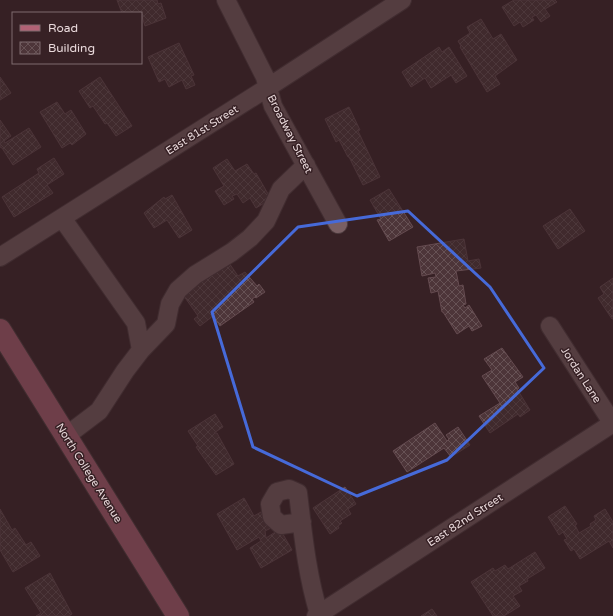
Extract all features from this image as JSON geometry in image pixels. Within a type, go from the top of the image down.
[{"type":"main road","name":"North College Avenue","points":[[0,330],[178,616]]},
{"type":"street","name":"Broadway Street","points":[[226,0],[265,77],[273,106],[338,224]]},
{"type":"street","name":"East 81st Street","points":[[0,257],[268,88],[402,0]]},
{"type":"street","points":[[66,436],[99,411],[141,350],[166,324],[170,304],[178,290],[195,275],[232,252],[250,238],[266,221],[281,189],[306,165]]},
{"type":"street","points":[[62,218],[136,323],[141,350]]},
{"type":"street","name":"Jordan Lane","points":[[550,326],[613,424]]},
{"type":"street","name":"East 82nd Street","points":[[318,615],[613,424]]},
{"type":"street","points":[[302,522],[310,586],[318,615]]},
{"type":"highlighted area","points":[[408,211],[490,287],[544,368],[447,460],[357,496],[253,447],[212,312],[298,227]]},
{"type":"building","points":[[117,0],[157,0],[158,4],[161,3],[166,18],[145,26],[142,12],[122,12]]},
{"type":"building","points":[[514,0],[555,0],[557,2],[545,9],[550,16],[541,22],[536,15],[532,17],[534,20],[523,27],[520,22],[514,26],[502,7]]},
{"type":"building","points":[[481,19],[493,39],[501,34],[517,60],[495,76],[500,84],[487,92],[460,47],[461,46],[458,41],[470,33],[467,27]]},
{"type":"building","points":[[179,43],[194,75],[191,76],[195,85],[186,89],[182,80],[169,87],[165,79],[159,82],[148,57]]},
{"type":"building","points":[[439,47],[442,52],[449,47],[467,76],[456,83],[451,75],[431,88],[425,78],[411,87],[402,72]]},
{"type":"building","points":[[0,77],[11,93],[0,100]]},
{"type":"building","points":[[100,77],[132,126],[116,136],[107,123],[105,124],[93,106],[90,108],[79,91]]},
{"type":"building","points":[[57,102],[65,114],[71,110],[86,134],[72,145],[70,143],[62,148],[40,112]]},
{"type":"building","points":[[349,107],[360,130],[358,131],[380,177],[363,185],[339,140],[336,142],[325,119]]},
{"type":"building","points":[[0,120],[11,136],[4,141],[5,143],[29,128],[41,147],[13,165],[0,147]]},
{"type":"building","points":[[54,158],[64,174],[47,185],[53,193],[14,217],[2,197],[39,173],[37,169]]},
{"type":"building","points":[[227,159],[235,171],[247,164],[254,174],[256,173],[271,199],[256,208],[250,198],[243,203],[237,194],[232,196],[234,199],[224,205],[215,191],[224,186],[213,168]]},
{"type":"building","points":[[389,189],[413,227],[389,241],[377,220],[381,219],[370,200]]},
{"type":"building","points":[[172,195],[192,230],[179,238],[167,220],[154,228],[144,213],[164,197],[165,199]]},
{"type":"building","points":[[570,209],[585,231],[558,249],[543,226]]},
{"type":"building","points":[[464,239],[468,261],[479,259],[481,268],[456,271],[459,286],[463,285],[466,304],[463,305],[465,308],[469,305],[482,326],[472,331],[469,326],[457,334],[442,312],[438,291],[431,293],[428,278],[436,277],[435,273],[422,276],[417,247]]},
{"type":"building","points":[[227,260],[238,276],[245,272],[257,286],[259,284],[265,292],[252,299],[254,302],[220,326],[213,316],[200,326],[194,319],[198,316],[181,292]]},
{"type":"building","points":[[613,278],[612,319],[598,298],[604,294],[600,287]]},
{"type":"building","points":[[502,348],[523,377],[515,382],[519,388],[517,389],[530,410],[520,417],[518,414],[490,433],[479,416],[500,403],[482,376],[492,370],[484,359]]},
{"type":"building","points":[[215,414],[223,427],[214,433],[217,433],[234,464],[216,475],[196,447],[198,446],[188,431]]},
{"type":"building","points":[[435,423],[447,441],[449,439],[446,435],[458,427],[470,445],[451,457],[444,448],[407,472],[393,451]]},
{"type":"building","points":[[345,487],[356,504],[348,509],[351,514],[340,521],[342,523],[338,526],[339,528],[330,534],[313,508]]},
{"type":"building","points":[[244,498],[254,516],[261,512],[271,528],[265,531],[266,538],[280,529],[292,550],[261,568],[250,548],[261,541],[259,537],[237,550],[217,514]]},
{"type":"building","points":[[565,506],[577,524],[575,525],[579,533],[591,526],[590,524],[596,520],[594,516],[605,509],[613,522],[613,548],[609,541],[580,559],[574,549],[571,551],[564,540],[567,539],[563,532],[559,535],[548,517]]},
{"type":"building","points":[[0,509],[12,530],[15,528],[26,545],[31,542],[40,556],[13,572],[0,550]]},
{"type":"building","points":[[535,552],[545,568],[527,579],[528,581],[519,586],[522,591],[513,596],[520,606],[504,616],[493,616],[471,582],[493,568],[495,571],[505,565],[508,569]]},
{"type":"building","points":[[50,573],[72,614],[69,616],[36,616],[41,613],[25,588]]},
{"type":"building","points":[[432,609],[437,616],[421,616]]}]
